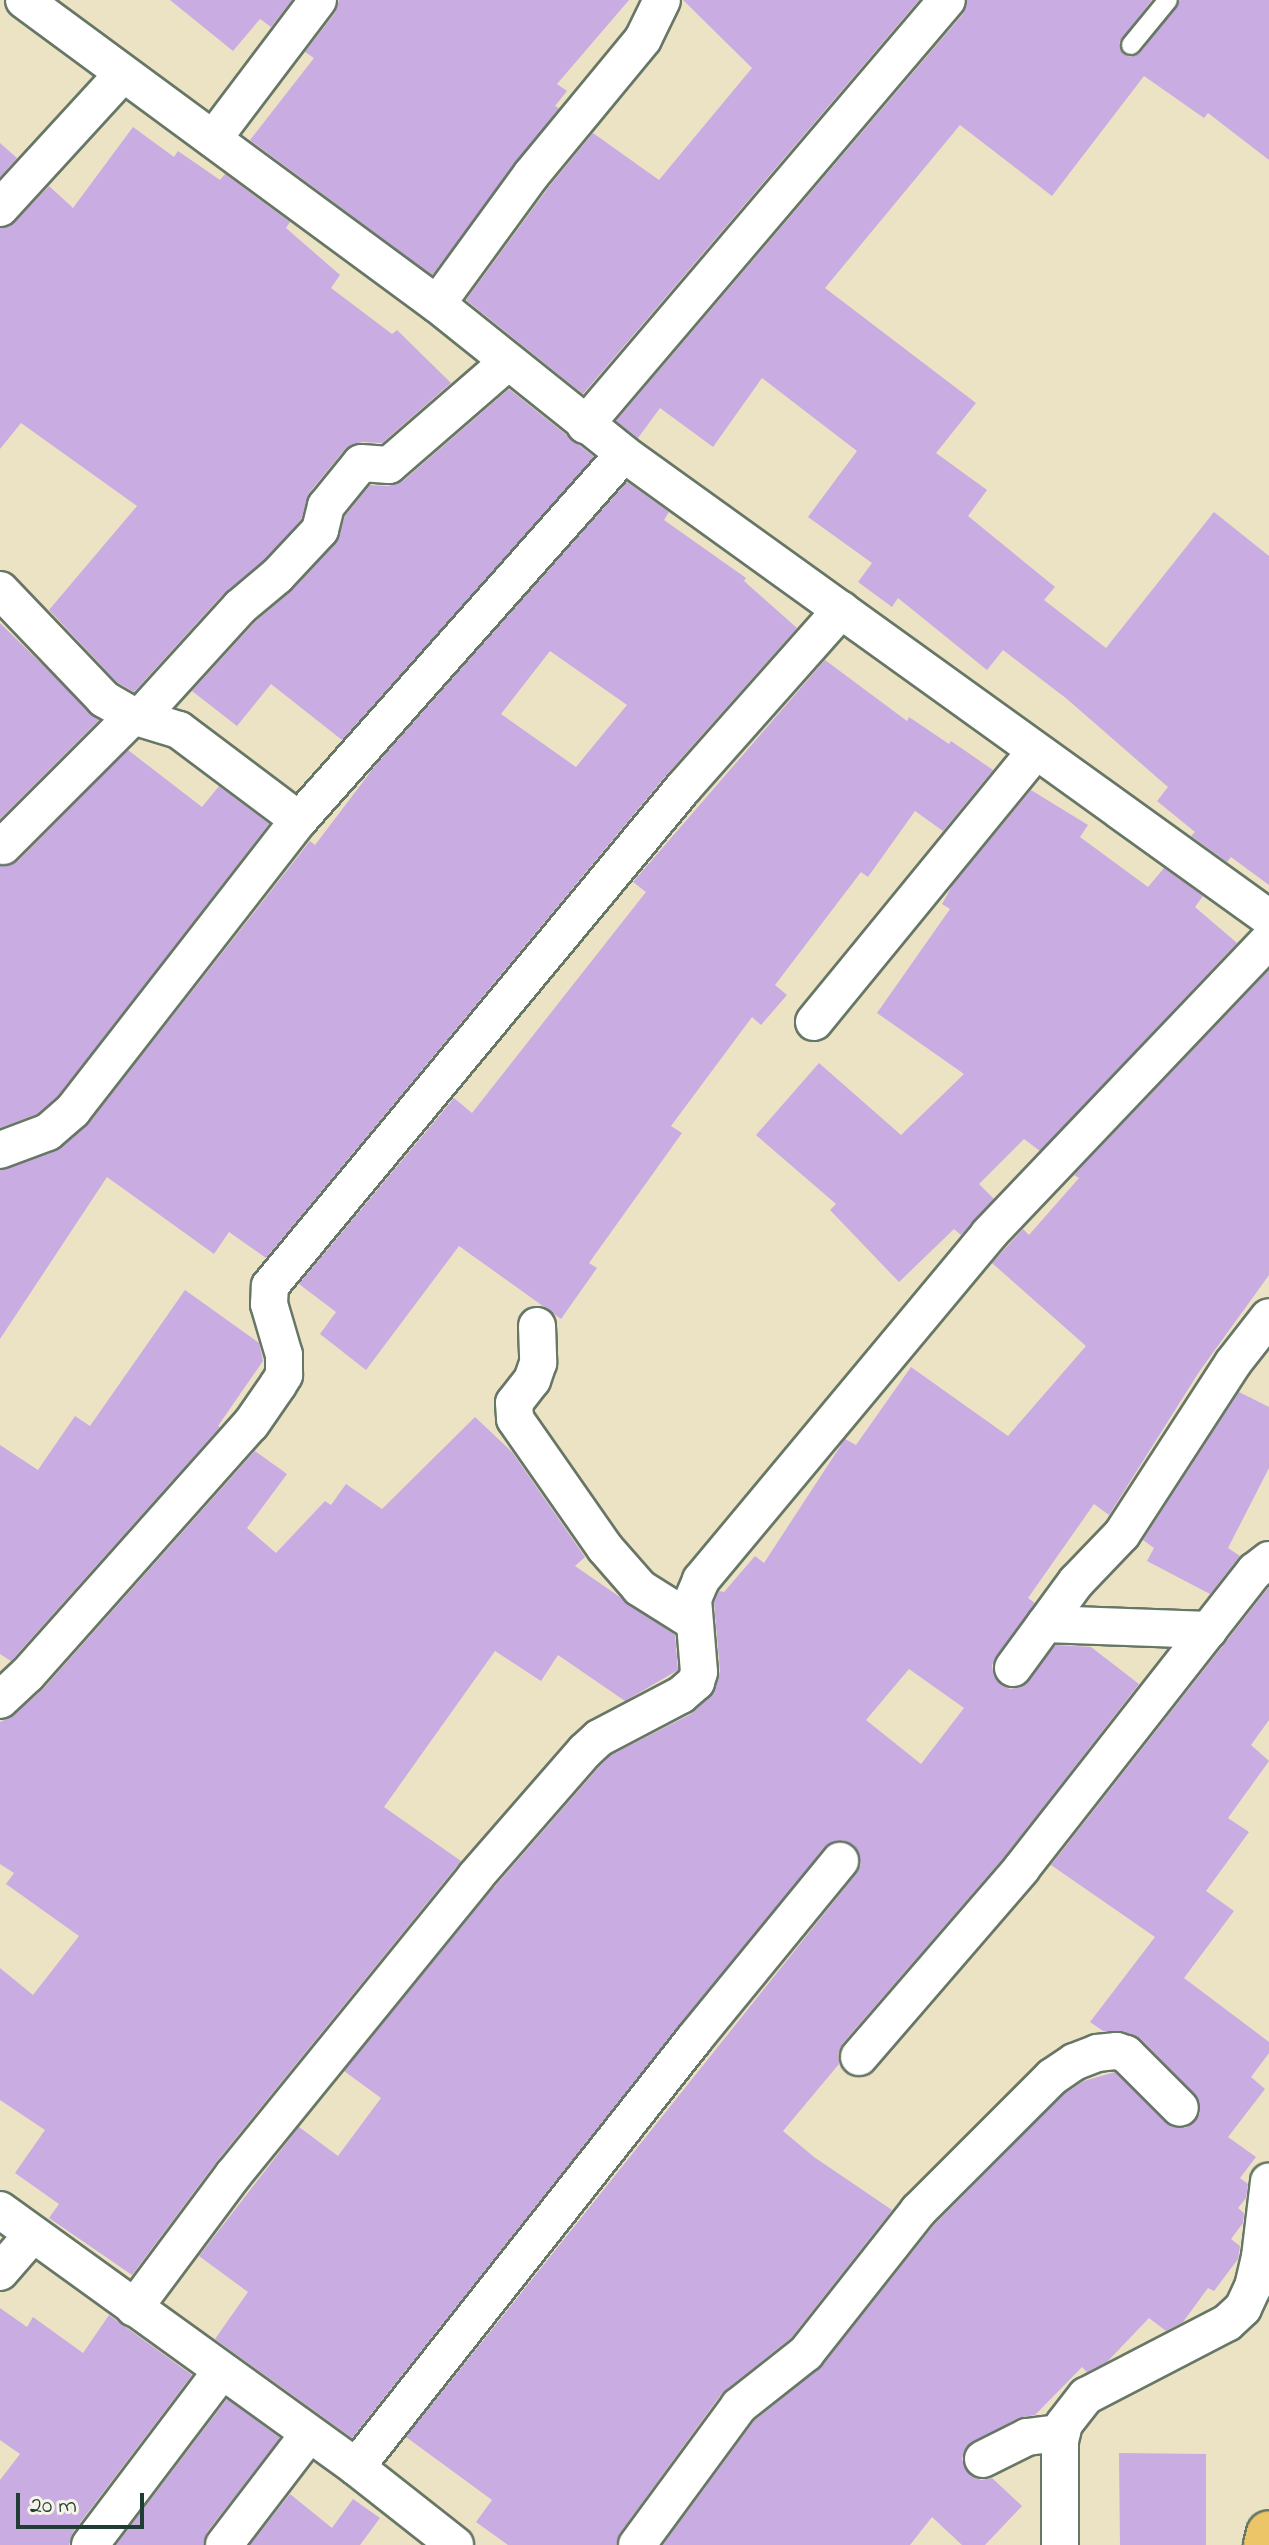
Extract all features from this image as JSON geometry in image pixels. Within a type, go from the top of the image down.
[{"type":"highway","points":[[1266,2545],[1269,2533]]},
{"type":"street","points":[[24,0],[437,304],[624,454],[1269,918]]},
{"type":"street","points":[[213,139],[318,0]]},
{"type":"street","points":[[437,304],[531,175],[643,39],[662,0]]},
{"type":"street","points":[[585,425],[947,0]]},
{"type":"street","points":[[0,208],[122,75]]},
{"type":"street","points":[[3,846],[136,717],[240,607],[277,576],[320,530],[326,506],[361,463],[389,465],[508,362]]},
{"type":"street","points":[[0,1150],[48,1132],[73,1110],[299,820],[624,454]]},
{"type":"street","points":[[0,590],[104,699],[136,717],[179,730],[299,820]]},
{"type":"street","points":[[0,1700],[27,1675],[241,1435],[278,1385],[284,1375],[284,1355],[269,1304],[270,1286],[684,787],[841,610]]},
{"type":"street","points":[[814,1022],[1035,752]]},
{"type":"street","points":[[134,2308],[234,2174],[455,1901],[585,1751],[599,1738],[681,1695],[696,1682],[699,1672],[693,1599],[701,1580],[989,1234],[1269,940]]},
{"type":"street","points":[[1013,1668],[1076,1582],[1122,1534],[1233,1363],[1269,1317]]},
{"type":"street","points":[[537,1326],[538,1363],[532,1380],[514,1403],[515,1419],[605,1548],[640,1588],[694,1622]]},
{"type":"street","points":[[859,2057],[1021,1869],[1255,1571],[1269,1560]]},
{"type":"street","points":[[1045,1624],[1209,1630]]},
{"type":"street","points":[[356,2467],[685,2050],[840,1861]]},
{"type":"street","points":[[637,2545],[739,2406],[806,2353],[918,2211],[1052,2077],[1074,2062],[1097,2053],[1117,2051],[1126,2054],[1180,2108]]},
{"type":"street","points":[[1060,2545],[1062,2433],[1075,2408],[1086,2396],[1227,2323],[1243,2308],[1253,2287],[1260,2257],[1269,2182]]},
{"type":"street","points":[[0,2210],[356,2467],[455,2545]]},
{"type":"street","points":[[0,2272],[33,2234]]},
{"type":"street","points":[[90,2545],[221,2372]]},
{"type":"street","points":[[983,2459],[1027,2437],[1062,2433]]},
{"type":"street","points":[[224,2545],[309,2434]]},
{"type":"lane","points":[[1131,45],[1168,0]]},
{"type":"building","points":[[170,0],[292,0],[271,27],[260,19],[233,51]]},
{"type":"building","points":[[339,0],[629,0],[557,84],[567,91],[555,106],[559,108],[432,275],[250,140],[314,58],[305,52],[335,13]]},
{"type":"building","points":[[683,0],[919,0],[583,394],[466,300],[548,188],[593,133],[659,180],[752,68]]},
{"type":"building","points":[[967,0],[1152,0],[1119,42],[1123,54],[1130,57],[1140,53],[1180,0],[1269,0],[1269,160],[1208,113],[1204,118],[1144,76],[1052,196],[960,125],[825,288],[976,403],[936,453],[987,490],[968,516],[1055,587],[1044,600],[1106,648],[1214,512],[1269,556],[1269,885],[1231,857],[1227,862],[1191,836],[1195,832],[1157,801],[1168,787],[1067,699],[1003,650],[987,670],[898,598],[892,607],[858,582],[872,563],[808,517],[857,451],[762,378],[713,447],[660,408],[638,438],[616,421],[963,14]]},
{"type":"building","points":[[133,127],[174,157],[178,151],[220,180],[225,174],[290,222],[286,228],[340,275],[331,288],[392,334],[397,330],[451,383],[382,443],[362,442],[345,449],[309,493],[301,520],[263,561],[224,593],[134,692],[117,682],[49,610],[137,506],[21,423],[0,449],[0,228],[15,222],[49,186],[73,208]]},
{"type":"building","points":[[0,143],[17,158],[0,177]]},
{"type":"building","points":[[509,389],[594,457],[342,740],[271,684],[237,726],[192,691],[255,622],[292,590],[335,544],[345,516],[370,485],[388,486],[403,481]]},
{"type":"building","points":[[627,482],[669,512],[664,520],[746,578],[744,581],[797,628],[668,773],[266,1258],[229,1232],[214,1254],[107,1177],[0,1339],[0,1170],[56,1151],[89,1123],[310,841],[315,845],[375,766]],"holes":[[[550,651],[627,705],[576,767],[501,714]]]},
{"type":"building","points":[[0,623],[99,720],[0,819]]},
{"type":"building","points":[[825,660],[907,721],[909,717],[993,770],[943,831],[915,811],[868,877],[861,872],[775,985],[787,995],[761,1025],[752,1017],[671,1126],[682,1133],[589,1263],[597,1268],[561,1319],[459,1246],[366,1370],[320,1334],[336,1312],[299,1284],[454,1098],[472,1113],[646,892],[633,882]]},
{"type":"building","points":[[128,750],[202,807],[219,786],[269,824],[58,1096],[37,1114],[0,1128],[0,866],[18,861]]},
{"type":"building","points":[[1031,790],[1088,825],[1080,837],[1148,887],[1164,868],[1203,896],[1195,907],[1237,943],[1040,1151],[1024,1139],[979,1184],[994,1199],[961,1235],[954,1229],[899,1282],[830,1210],[836,1204],[756,1135],[819,1063],[901,1135],[964,1074],[877,1013],[950,909],[942,904],[952,886]]},
{"type":"building","points":[[1269,970],[1269,1275],[1199,1372],[1109,1515],[1094,1504],[1028,1598],[1035,1603],[992,1665],[994,1676],[1000,1684],[1010,1689],[1021,1687],[1056,1645],[1091,1647],[1139,1684],[1005,1856],[843,2043],[838,2054],[839,2064],[783,2131],[814,2157],[892,2210],[791,2338],[722,2393],[620,2533],[616,2545],[508,2545],[476,2522],[492,2500],[406,2437],[856,1874],[861,1864],[854,1845],[843,1840],[824,1848],[679,2025],[352,2438],[215,2339],[248,2292],[199,2256],[299,2127],[338,2156],[381,2098],[344,2071],[491,1891],[600,1766],[611,1755],[691,1714],[710,1697],[720,1671],[714,1602],[719,1591],[724,1592],[755,1556],[764,1563],[845,1439],[856,1445],[911,1367],[1008,1436],[1086,1346],[992,1263],[1023,1229],[1029,1235],[1079,1178],[1074,1175]],"holes":[[[909,1669],[964,1708],[921,1764],[866,1720]]]},
{"type":"building","points":[[185,1290],[259,1343],[263,1361],[220,1427],[11,1661],[0,1654],[0,1445],[38,1470],[75,1416],[90,1426]]},
{"type":"building","points":[[1239,1392],[1269,1407],[1269,1468],[1228,1548],[1240,1556],[1210,1594],[1147,1561],[1154,1548],[1143,1540]]},
{"type":"building","points":[[475,1417],[512,1452],[585,1557],[575,1566],[675,1635],[678,1670],[625,1701],[558,1655],[541,1681],[495,1651],[384,1807],[461,1861],[217,2161],[132,2275],[49,2218],[59,2204],[15,2173],[45,2130],[0,2100],[0,1968],[33,1995],[79,1936],[6,1884],[14,1873],[0,1864],[0,1722],[14,1715],[43,1689],[255,1451],[287,1474],[247,1528],[276,1553],[325,1501],[331,1505],[346,1484],[382,1509]]},
{"type":"building","points":[[1269,1587],[1269,1720],[1251,1745],[1269,1761],[1228,1818],[1249,1832],[1206,1891],[1234,1911],[1184,1978],[1269,2042],[1269,2053],[1251,2077],[1265,2089],[1228,2137],[1256,2157],[1240,2178],[1248,2184],[1246,2198],[1238,2208],[1244,2213],[1243,2223],[1231,2239],[1240,2246],[1238,2259],[1214,2291],[1208,2288],[1183,2322],[1166,2331],[1149,2318],[1107,2362],[1087,2372],[1082,2367],[1035,2415],[1018,2418],[966,2447],[962,2459],[971,2476],[981,2480],[992,2478],[1022,2506],[985,2545],[962,2545],[932,2517],[910,2545],[663,2545],[754,2421],[822,2366],[934,2225],[1065,2093],[1084,2081],[1115,2072],[1166,2123],[1185,2128],[1195,2122],[1200,2113],[1195,2094],[1141,2039],[1123,2031],[1103,2031],[1090,2022],[1155,1937],[1051,1865]]},
{"type":"building","points":[[0,2308],[27,2327],[33,2317],[83,2353],[109,2315],[192,2375],[73,2532],[69,2545],[0,2545],[0,2480],[20,2454],[0,2440]]},
{"type":"building","points":[[227,2399],[280,2438],[207,2532],[203,2545],[116,2545]]},
{"type":"building","points":[[1119,2453],[1206,2454],[1206,2545],[1120,2545]]},
{"type":"building","points":[[290,2494],[332,2528],[353,2499],[380,2518],[360,2545],[250,2545]]}]
